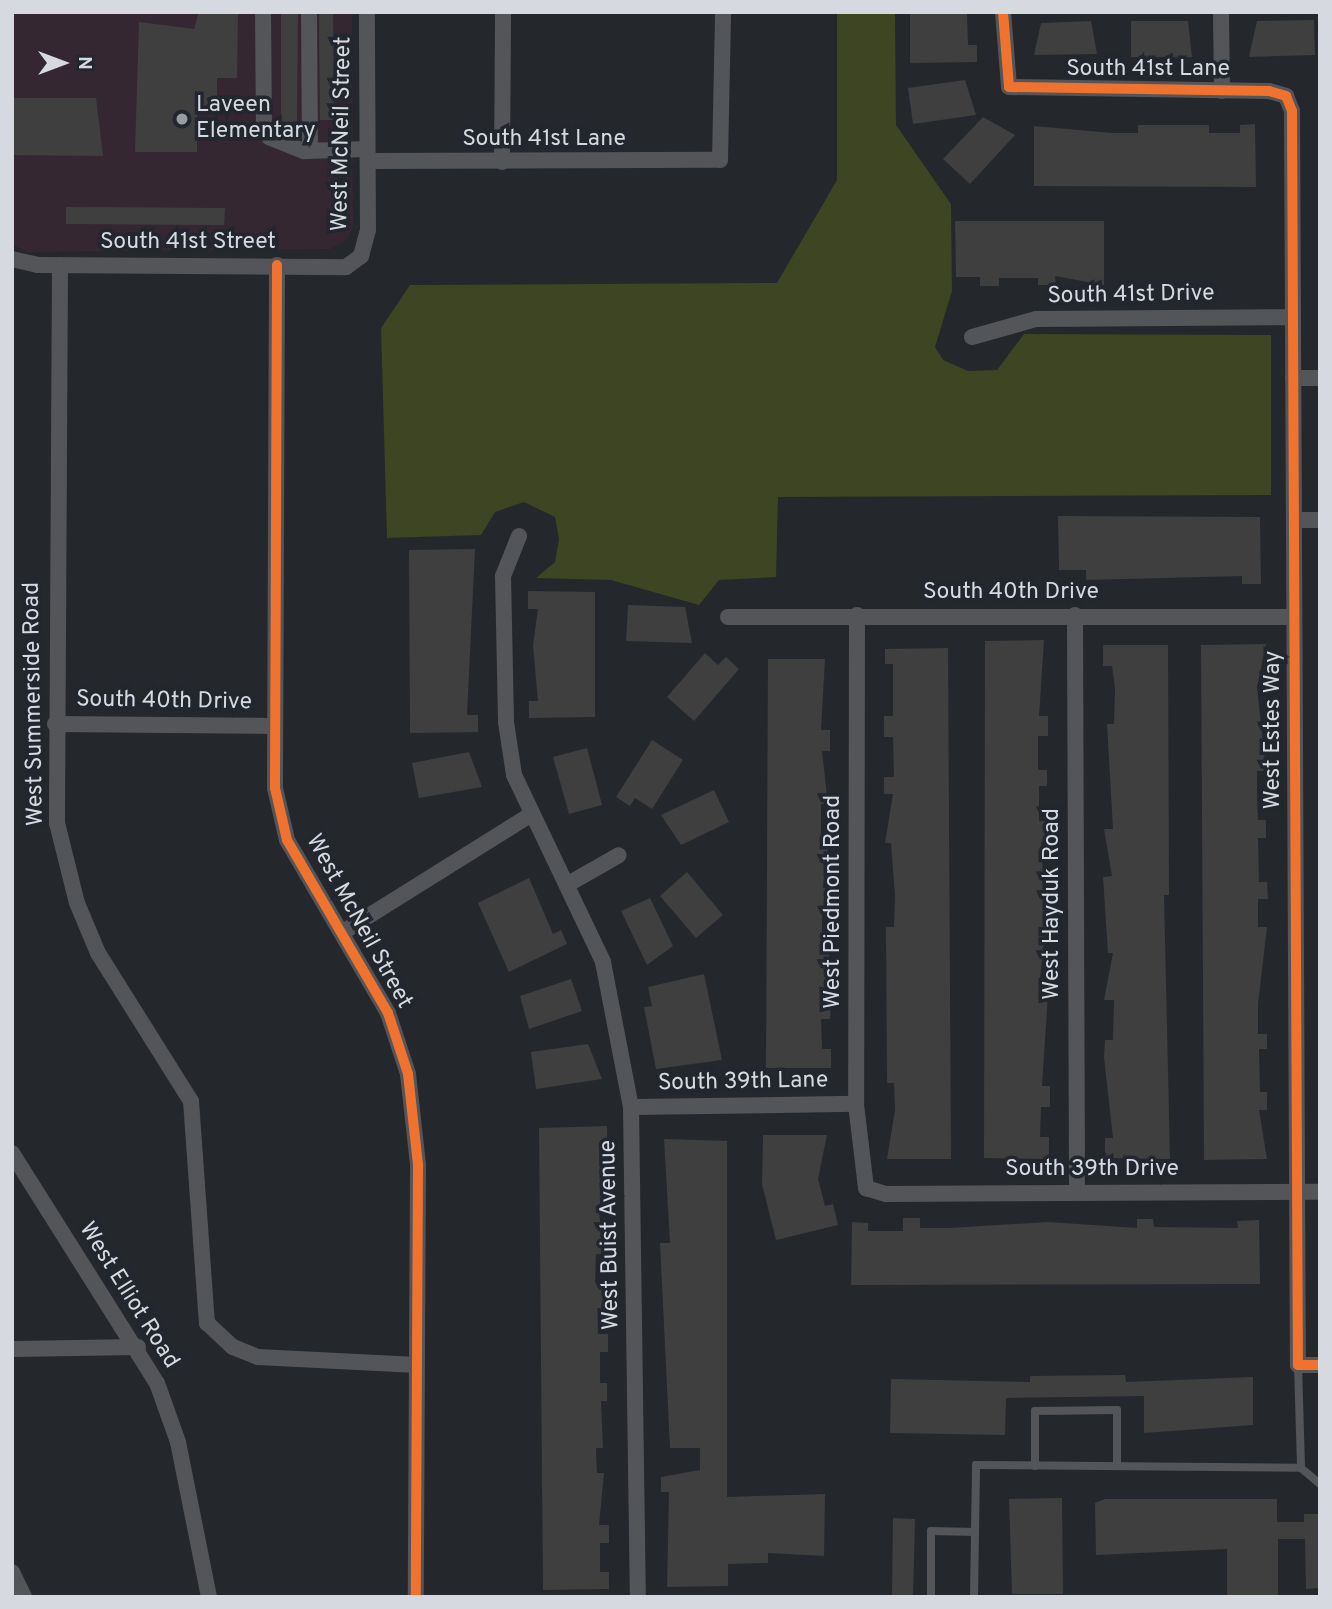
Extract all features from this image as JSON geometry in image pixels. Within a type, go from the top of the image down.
[{"type":"street","name":"South 41st Lane","points":[[263,12],[264,127],[286,147],[368,155],[502,162],[720,160],[723,12]]},
{"type":"street","points":[[309,12],[310,150]]},
{"type":"street","name":"West McNeil Street","points":[[361,256],[368,230],[367,12]]},
{"type":"street","points":[[502,162],[503,12]]},
{"type":"street","name":"South 41st Lane","points":[[1003,12],[1009,88],[1222,91],[1286,96]]},
{"type":"street","points":[[1222,12],[1222,91]]},
{"type":"street","name":"West Estes Way","points":[[1286,96],[1292,111],[1298,1365]]},
{"type":"street","name":"South 41st Street","points":[[12,259],[60,265],[346,267],[361,256]]},
{"type":"street","name":"West Summerside Road","points":[[60,265],[54,793],[64,862],[99,953],[191,1101],[200,1299],[207,1323],[233,1347],[280,1361],[417,1365]]},
{"type":"street","name":"West McNeil Street","points":[[277,265],[273,726],[275,788],[287,839],[388,1013],[408,1074],[418,1165],[416,1597]]},
{"type":"street","name":"South 41st Drive","points":[[972,337],[1036,319],[1292,317]]},
{"type":"street","points":[[1293,378],[1320,378]]},
{"type":"street","points":[[1294,520],[1320,520]]},
{"type":"street","name":"West Buist Avenue","points":[[519,536],[503,576],[506,722],[514,775],[570,883],[603,962],[631,1107],[638,1597]]},
{"type":"street","name":"West Piedmont Road","points":[[857,615],[856,1104],[866,1188]]},
{"type":"street","name":"West Hayduk Road","points":[[1075,615],[1077,1192]]},
{"type":"street","name":"South 40th Drive","points":[[728,617],[1294,617]]},
{"type":"street","name":"South 40th Drive","points":[[55,724],[273,726]]},
{"type":"street","points":[[343,932],[532,814]]},
{"type":"street","points":[[570,883],[620,855]]},
{"type":"street","name":"South 39th Lane","points":[[631,1107],[856,1104]]},
{"type":"street","name":"West Elliot Road","points":[[12,1153],[138,1347],[178,1442],[209,1597]]},
{"type":"street","name":"South 39th Drive","points":[[866,1188],[886,1194],[1320,1192]]},
{"type":"street","points":[[12,1349],[138,1347]]},
{"type":"street","points":[[1298,1365],[1320,1365]]},
{"type":"street","points":[[12,1572],[23,1597]]},
{"type":"lane","points":[[1298,1365],[1301,1468]]},
{"type":"lane","points":[[1035,1466],[1035,1411],[1118,1410],[1118,1466]]},
{"type":"lane","points":[[974,1597],[976,1465],[1301,1468],[1320,1484]]},
{"type":"lane","points":[[931,1597],[931,1531],[975,1532]]},
{"type":"shaded area","name":"Laveen Elementary","points":[[12,12],[352,12],[353,226],[347,240],[330,249],[27,252],[13,245]]},
{"type":"green space","points":[[837,12],[895,12],[896,125],[951,204],[952,291],[935,347],[943,360],[968,371],[997,370],[1024,334],[1271,335],[1271,495],[778,497],[776,577],[719,580],[699,605],[611,580],[536,578],[555,562],[559,539],[555,517],[524,502],[495,512],[481,535],[387,538],[381,328],[410,285],[777,283],[837,180]]},
{"type":"building","points":[[199,12],[238,12],[237,78],[217,78],[217,113],[197,113],[197,152],[135,152],[139,22],[194,29]]},
{"type":"building","points":[[281,12],[298,12],[297,122],[281,122]]},
{"type":"building","points":[[319,12],[333,12],[334,120],[320,120]]},
{"type":"building","points":[[910,12],[967,12],[968,45],[977,45],[977,62],[910,63]]},
{"type":"building","points":[[1314,20],[1315,55],[1249,57],[1257,21]]},
{"type":"building","points":[[1091,21],[1097,54],[1034,55],[1041,23]]},
{"type":"building","points":[[1131,21],[1188,21],[1192,57],[1131,57]]},
{"type":"building","points":[[965,80],[976,115],[913,124],[908,88]]},
{"type":"building","points":[[12,98],[96,98],[103,156],[12,155]]},
{"type":"building","points":[[983,117],[1015,135],[970,184],[943,159]]},
{"type":"building","points":[[1255,124],[1256,187],[1034,186],[1034,126],[1138,133],[1138,125],[1209,125],[1209,133],[1240,133],[1240,125]]},
{"type":"building","points":[[66,207],[225,208],[224,225],[66,224]]},
{"type":"building","points":[[955,221],[1104,221],[1104,285],[1055,276],[1056,285],[1038,285],[1038,278],[999,278],[999,286],[980,286],[980,277],[956,277]]},
{"type":"building","points":[[1058,516],[1260,517],[1261,584],[1242,584],[1242,576],[1086,580],[1086,570],[1059,570]]},
{"type":"building","points":[[475,549],[467,715],[478,715],[478,732],[410,733],[409,550]]},
{"type":"building","points":[[528,591],[595,592],[595,717],[529,718],[529,701],[538,701],[533,645],[538,609],[528,609]]},
{"type":"building","points":[[628,605],[685,607],[692,643],[626,641]]},
{"type":"building","points":[[1044,640],[1039,716],[1048,716],[1048,736],[1038,736],[1038,770],[1047,770],[1047,786],[1039,786],[1039,821],[1049,821],[1049,842],[1041,842],[1049,895],[1040,979],[1049,979],[1042,1086],[1050,1086],[1050,1107],[1041,1107],[1040,1137],[1049,1137],[1049,1159],[984,1158],[985,641]]},
{"type":"building","points":[[1266,644],[1257,687],[1266,771],[1257,771],[1257,798],[1258,820],[1266,820],[1266,838],[1258,838],[1259,882],[1267,882],[1268,899],[1258,899],[1258,927],[1267,927],[1258,1004],[1258,1034],[1267,1034],[1267,1049],[1259,1049],[1260,1092],[1267,1092],[1267,1110],[1259,1110],[1267,1159],[1204,1160],[1201,645]]},
{"type":"building","points":[[1103,645],[1168,645],[1169,895],[1164,895],[1170,1159],[1105,1158],[1105,1138],[1113,1138],[1104,1057],[1105,1040],[1113,1040],[1114,1000],[1104,1000],[1113,953],[1108,953],[1103,877],[1112,876],[1104,829],[1113,829],[1107,724],[1114,724],[1115,688],[1112,666],[1103,666]]},
{"type":"building","points":[[948,648],[951,1159],[887,1159],[895,1110],[894,1083],[887,1083],[886,927],[894,927],[895,896],[891,843],[885,843],[893,794],[884,794],[884,777],[894,777],[893,737],[884,737],[884,716],[893,716],[893,664],[885,664],[885,649]]},
{"type":"building","points":[[705,653],[718,665],[726,657],[739,669],[694,721],[667,697]]},
{"type":"building","points":[[768,659],[825,659],[821,730],[830,730],[830,751],[822,751],[828,804],[821,804],[821,837],[829,837],[823,888],[830,889],[830,910],[822,910],[822,948],[830,948],[824,1002],[831,1002],[830,1019],[821,1019],[822,1049],[831,1049],[831,1068],[766,1068]]},
{"type":"building","points":[[652,740],[683,760],[652,809],[635,798],[630,806],[616,797]]},
{"type":"building","points":[[587,748],[602,805],[569,814],[553,757]]},
{"type":"building","points":[[469,752],[482,787],[419,798],[412,763]]},
{"type":"building","points":[[714,790],[729,822],[681,845],[661,815]]},
{"type":"building","points":[[687,872],[723,915],[696,938],[660,896]]},
{"type":"building","points":[[529,878],[553,934],[561,930],[567,944],[509,972],[478,903]]},
{"type":"building","points":[[650,898],[673,946],[647,965],[621,911]]},
{"type":"building","points":[[704,974],[722,1060],[656,1069],[644,1007],[652,1006],[648,987]]},
{"type":"building","points":[[571,979],[582,1011],[529,1029],[520,996]]},
{"type":"building","points":[[588,1044],[602,1079],[536,1089],[531,1052]]},
{"type":"building","points":[[607,1126],[607,1145],[599,1145],[603,1204],[598,1204],[604,1254],[596,1254],[595,1283],[604,1283],[599,1334],[608,1334],[608,1352],[600,1352],[600,1383],[607,1383],[607,1401],[601,1401],[603,1448],[596,1448],[597,1473],[604,1473],[599,1525],[609,1525],[609,1543],[600,1543],[600,1572],[609,1572],[609,1589],[543,1590],[539,1128]]},
{"type":"building","points":[[763,1135],[827,1135],[818,1179],[825,1206],[833,1204],[838,1225],[776,1240],[762,1184]]},
{"type":"building","points":[[664,1139],[727,1141],[727,1497],[825,1494],[824,1556],[768,1553],[768,1563],[728,1564],[728,1586],[667,1587],[669,1492],[661,1492],[661,1477],[700,1470],[700,1448],[670,1448],[660,1243],[670,1243]]},
{"type":"building","points":[[903,1218],[920,1218],[920,1228],[1048,1222],[1137,1228],[1137,1219],[1153,1219],[1154,1227],[1238,1228],[1237,1221],[1259,1220],[1260,1284],[851,1285],[852,1222],[868,1223],[868,1231],[903,1231]]},
{"type":"building","points":[[1125,1375],[1126,1382],[1253,1377],[1253,1425],[1144,1433],[1144,1396],[1006,1398],[1005,1435],[890,1433],[891,1379],[1030,1382],[1030,1376]]},
{"type":"building","points":[[1062,1498],[1063,1594],[1012,1594],[1009,1499]]},
{"type":"building","points":[[1105,1499],[1277,1499],[1277,1522],[1304,1522],[1304,1514],[1320,1514],[1320,1588],[1306,1589],[1305,1539],[1278,1539],[1278,1597],[1227,1597],[1227,1549],[1096,1555],[1095,1503]]},
{"type":"building","points":[[893,1518],[915,1519],[913,1597],[892,1597]]},
{"type":"cycle path","points":[[1003,12],[1009,87],[1269,91],[1286,96],[1292,111],[1298,1365],[1320,1365]]},
{"type":"cycle path","points":[[277,265],[275,788],[287,840],[388,1013],[408,1074],[418,1165],[416,1597]]},
{"type":"place","name":"Laveen Elementary","points":[[182,119]]}]
